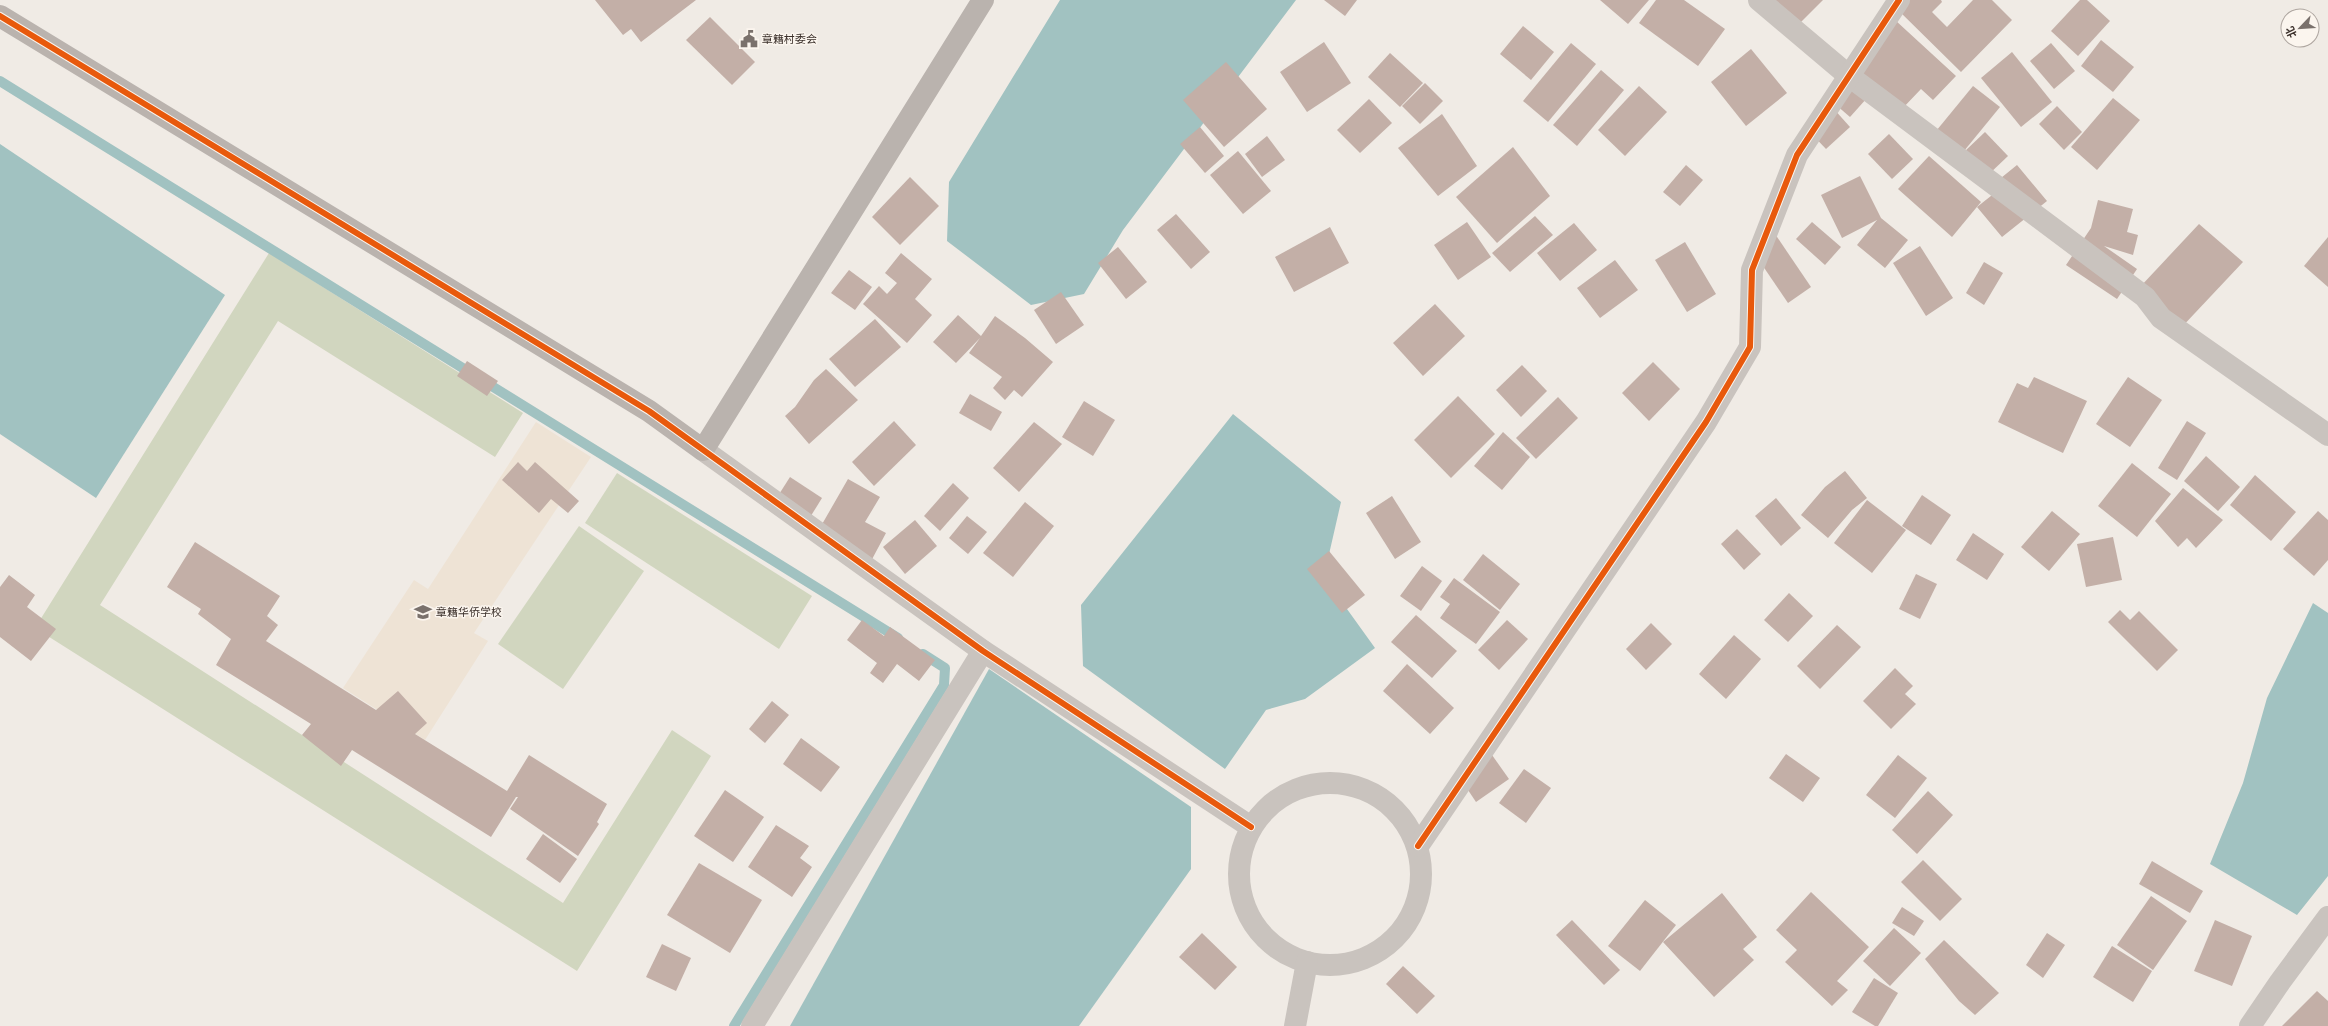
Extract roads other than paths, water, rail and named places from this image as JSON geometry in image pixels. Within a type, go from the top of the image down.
[{"type":"street","points":[[703,450],[983,0]]},
{"type":"street","points":[[1759,0],[1849,76],[2145,297],[2161,318],[2328,435]]},
{"type":"street","points":[[1418,846],[1706,422],[1750,347],[1752,270],[1798,155],[1899,0]]},
{"type":"street","points":[[0,16],[649,411],[983,651],[1251,827]]},
{"type":"street","points":[[752,1026],[983,651]]},
{"type":"street","points":[[1327,782],[1356,786],[1383,799],[1404,820],[1418,846],[1422,875],[1418,904],[1404,930],[1382,951],[1355,963],[1324,966],[1294,959],[1268,942],[1249,917],[1240,887],[1240,856],[1251,827],[1271,804],[1298,788],[1327,782]]},
{"type":"street","points":[[2250,1026],[2280,982],[2328,917]]},
{"type":"street","points":[[1294,1026],[1307,962]]},
{"type":"water","points":[[1060,0],[1296,0],[1123,230],[1084,294],[1031,305],[947,241],[949,182]]},
{"type":"water","points":[[0,144],[225,295],[96,498],[0,434]]},
{"type":"water","points":[[1233,414],[1341,502],[1327,563],[1347,609],[1375,648],[1305,699],[1266,710],[1225,769],[1083,666],[1081,605]]},
{"type":"water","points":[[2313,603],[2328,613],[2328,876],[2297,915],[2210,864],[2243,783],[2267,698]]},
{"type":"water","points":[[989,669],[1191,807],[1191,869],[1079,1026],[790,1026]]},
{"type":"waterway","points":[[0,81],[898,638]]},
{"type":"waterway","points":[[734,1026],[944,685],[945,668],[923,654]]},
{"type":"place","name":"章籍村委会","points":[[749,39]]},
{"type":"place","name":"章籍华侨学校","points":[[423,612]]}]
